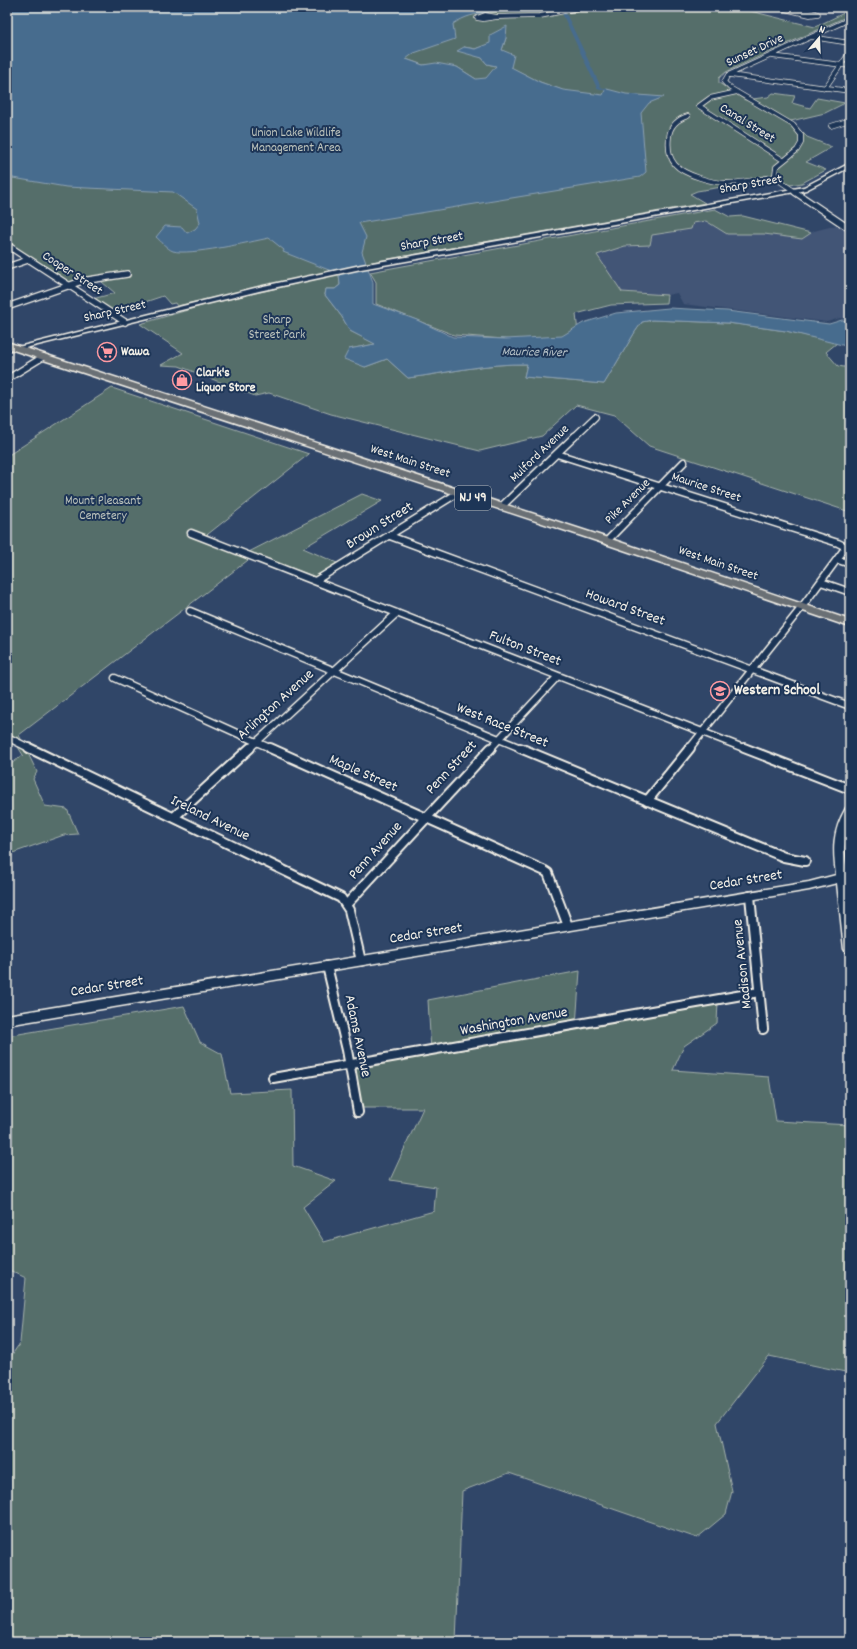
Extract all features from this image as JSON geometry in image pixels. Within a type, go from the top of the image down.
[{"type":"highway","name":"West Main Street","points":[[7,345],[606,541],[850,624]]},
{"type":"main road","points":[[850,811],[843,824],[839,840],[846,877],[850,949]]},
{"type":"main road","name":"Cedar Street","points":[[7,1020],[809,886],[846,877]]},
{"type":"street","points":[[497,17],[540,16],[584,7]]},
{"type":"street","points":[[776,7],[808,15],[818,14],[796,7]]},
{"type":"street","name":"Sunset Drive","points":[[783,160],[801,145],[802,135],[793,126],[737,92],[724,82],[725,78],[728,75],[850,19]]},
{"type":"street","points":[[810,37],[850,43]]},
{"type":"street","points":[[825,88],[850,52]]},
{"type":"street","points":[[771,56],[850,66]]},
{"type":"street","points":[[728,75],[850,91]]},
{"type":"street","name":"Canal Street","points":[[737,92],[709,99],[701,102],[699,106],[783,160]]},
{"type":"street","points":[[688,116],[681,118],[669,131],[668,140],[670,160],[680,172],[719,183],[737,183],[776,177]]},
{"type":"street","points":[[831,126],[850,120]]},
{"type":"street","points":[[783,160],[775,170],[776,177],[781,182],[850,228]]},
{"type":"street","name":"Sharp Street","points":[[17,348],[259,289],[361,267],[793,190],[811,186],[850,165]]},
{"type":"street","name":"Cooper Street","points":[[7,245],[125,322]]},
{"type":"street","points":[[7,266],[28,260]]},
{"type":"street","points":[[7,307],[85,280],[127,274]]},
{"type":"street","points":[[7,379],[43,357]]},
{"type":"street","name":"Mulford Avenue","points":[[501,507],[558,454],[594,417]]},
{"type":"street","name":"Maurice Street","points":[[558,454],[838,543],[846,547],[838,560]]},
{"type":"street","name":"Pike Avenue","points":[[606,541],[684,462]]},
{"type":"street","name":"Brown Street","points":[[315,581],[458,493]]},
{"type":"street","name":"Fulton Street","points":[[191,533],[850,789]]},
{"type":"street","name":"Howard Street","points":[[390,536],[850,706]]},
{"type":"street","points":[[647,801],[838,560],[850,564]]},
{"type":"street","points":[[821,582],[850,592]]},
{"type":"street","name":"West Race Street","points":[[190,611],[647,801],[784,856],[805,861]]},
{"type":"street","name":"Arlington Avenue","points":[[174,817],[397,613]]},
{"type":"street","points":[[498,739],[558,676]]},
{"type":"street","name":"Maple Street","points":[[115,678],[545,871],[548,873],[568,926]]},
{"type":"street","name":"Ireland Avenue","points":[[7,737],[333,894],[341,898],[346,905]]},
{"type":"street","name":"Penn Street","points":[[426,817],[498,739]]},
{"type":"street","name":"Penn Avenue","points":[[346,905],[426,817]]},
{"type":"street","name":"Madison Avenue","points":[[750,896],[763,1029]]},
{"type":"street","points":[[346,905],[349,910],[361,961]]},
{"type":"street","name":"Adams Avenue","points":[[327,966],[358,1112]]},
{"type":"street","name":"Washington Avenue","points":[[273,1078],[760,992]]},
{"type":"shaded area","points":[[706,221],[727,234],[764,234],[802,239],[814,231],[837,225],[850,233],[850,319],[840,318],[827,322],[683,304],[677,293],[667,295],[622,292],[597,255],[625,246],[650,245],[652,235],[691,229],[693,223]]},
{"type":"green space","name":"Union Lake Wildlife Management Area","points":[[7,7],[734,7],[815,27],[850,10],[850,15],[726,72],[719,78],[719,83],[745,100],[768,97],[773,93],[795,96],[792,103],[810,108],[817,98],[845,103],[825,113],[791,121],[807,137],[832,147],[806,162],[826,170],[802,183],[784,186],[772,179],[697,191],[690,194],[705,203],[366,263],[177,306],[175,303],[170,304],[163,296],[109,314],[89,300],[115,293],[96,277],[65,284],[7,246]],"holes":[[[506,38],[502,50],[510,67],[540,82],[562,90],[494,69],[496,66],[487,64],[482,58],[464,47],[475,49]],[[406,59],[423,65],[457,67],[476,79],[404,65]]]},
{"type":"green space","points":[[715,209],[730,217],[743,216],[811,233],[802,239],[764,234],[727,234],[706,221],[693,223],[691,229],[652,235],[650,245],[625,246],[597,255],[622,292],[667,295],[666,303],[611,305],[576,314],[578,333],[541,342],[454,335],[376,304],[376,282],[370,272]]},
{"type":"green space","name":"Sharp Street Park","points":[[339,274],[340,285],[335,289],[326,289],[325,295],[342,317],[350,331],[376,344],[349,349],[365,367],[387,359],[408,378],[497,365],[527,364],[524,377],[604,384],[642,322],[652,320],[728,323],[786,331],[837,343],[826,352],[838,366],[850,368],[850,512],[649,446],[614,415],[576,405],[542,436],[480,451],[331,414],[269,393],[255,396],[179,366],[161,365],[183,353],[140,324],[208,304]]},
{"type":"green space","name":"Mount Pleasant Cemetery","points":[[112,388],[309,454],[203,538],[243,555],[362,494],[382,501],[303,548],[337,563],[316,577],[256,554],[19,735],[37,772],[33,779],[45,806],[67,809],[78,834],[64,835],[7,855],[7,767],[23,755],[7,729],[7,456]]},
{"type":"green space","points":[[580,971],[576,1025],[718,1002],[717,1023],[684,1046],[673,1070],[769,1077],[776,1121],[850,1125],[850,1373],[769,1356],[717,1423],[732,1491],[726,1514],[697,1538],[509,1473],[462,1491],[456,1642],[7,1642],[7,1362],[20,1343],[26,1278],[7,1269],[7,1036],[184,1006],[200,1042],[222,1054],[230,1093],[292,1090],[293,1166],[336,1181],[303,1207],[324,1242],[434,1211],[436,1187],[390,1180],[423,1108],[356,1108],[355,1065],[431,1051],[428,1000]]},
{"type":"water","name":"Union Lake Wildlife Management Area","points":[[7,7],[501,7],[490,9],[489,12],[470,16],[457,21],[453,24],[455,39],[414,53],[406,59],[423,65],[436,63],[457,67],[476,79],[486,78],[496,66],[487,64],[482,58],[457,51],[464,47],[475,49],[490,43],[490,35],[507,26],[506,38],[502,50],[514,55],[511,67],[540,82],[563,90],[603,95],[607,89],[626,94],[664,97],[649,103],[641,113],[646,172],[640,177],[359,223],[366,237],[362,252],[373,282],[373,304],[417,320],[453,337],[506,339],[562,336],[583,323],[616,313],[669,308],[727,311],[829,324],[842,320],[850,321],[850,347],[786,331],[728,323],[652,320],[642,322],[604,384],[524,377],[527,364],[497,365],[408,378],[387,359],[365,367],[344,359],[349,349],[375,344],[350,331],[342,317],[325,295],[326,289],[335,289],[340,285],[339,274],[283,252],[284,250],[269,238],[192,252],[173,251],[166,247],[156,237],[165,226],[182,227],[187,233],[195,229],[200,223],[197,209],[173,192],[66,187],[7,177]]},
{"type":"waterway","points":[[561,7],[599,88],[605,90]]},
{"type":"place","name":"Wawa","points":[[107,352]]},
{"type":"place","name":"Clark's Liquor Store","points":[[182,380]]},
{"type":"place","name":"Western School","points":[[720,691]]},
{"type":"water label","name":"Maurice River","points":[[534,353]]}]
